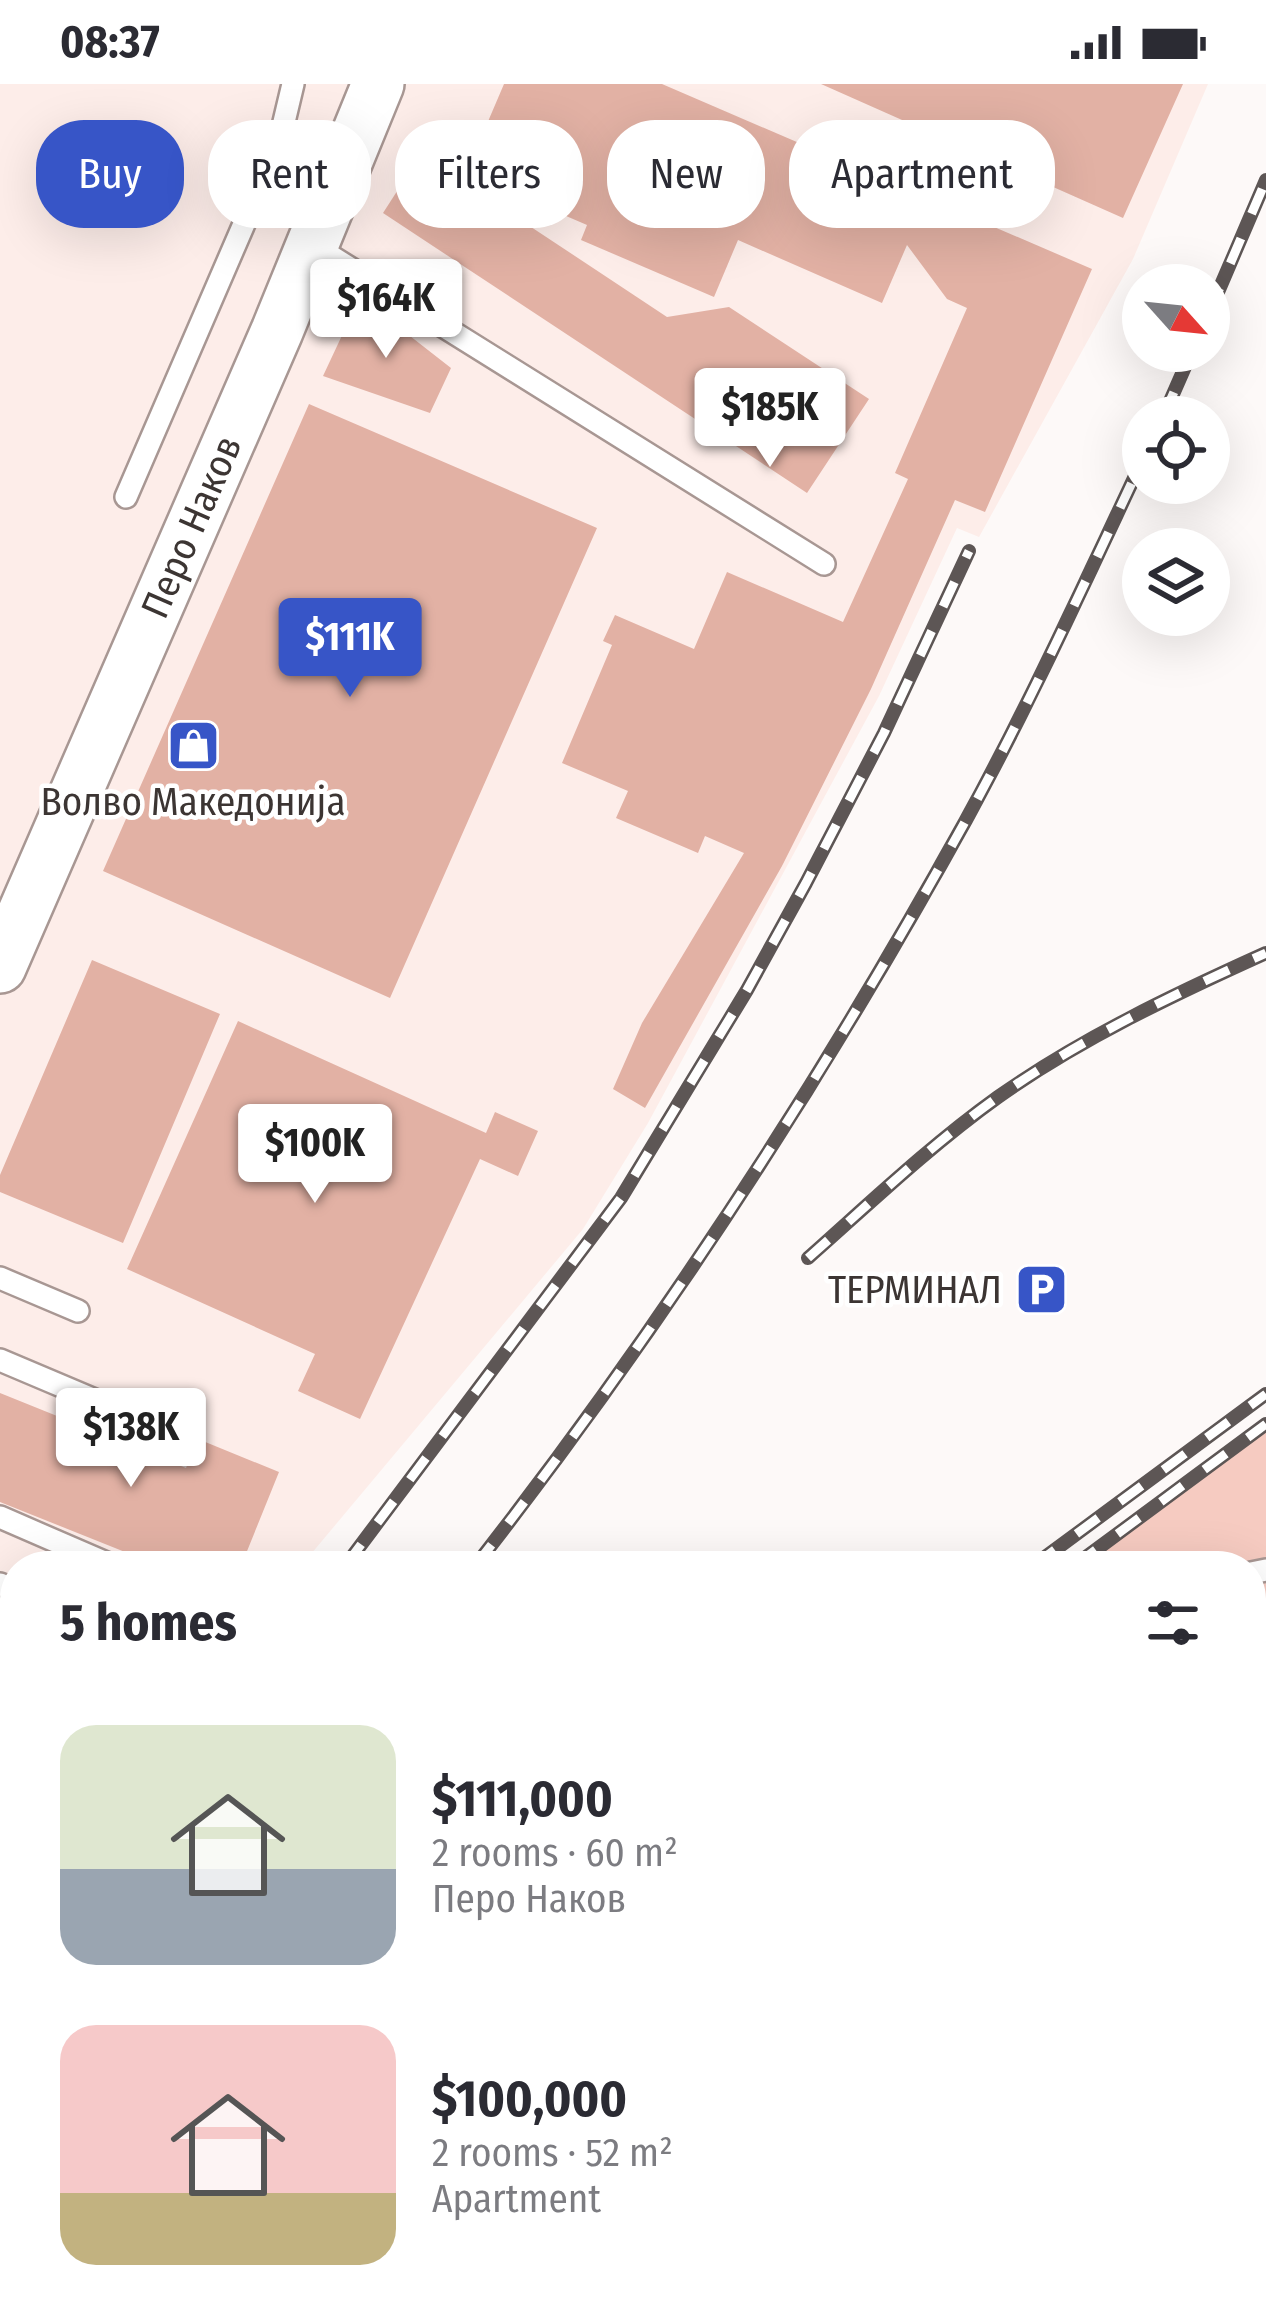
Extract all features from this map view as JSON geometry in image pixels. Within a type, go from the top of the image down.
[{"type":"street","name":"Перо Наков","points":[[0,968],[378,84]]},
{"type":"lane","points":[[125,496],[280,143],[293,84]]},
{"type":"lane","points":[[312,244],[824,564]]},
{"type":"lane","points":[[0,1278],[78,1311]]},
{"type":"lane","points":[[0,1360],[176,1433]]},
{"type":"lane","points":[[0,1517],[78,1551]]},
{"type":"shaded area","points":[[0,84],[1208,84],[1133,259],[1122,264],[1122,279],[979,537],[957,528],[879,696],[648,1123],[583,1229],[314,1551],[0,1551]]},
{"type":"shaded area","points":[[1266,1424],[1266,1551],[1094,1551]]},
{"type":"building","points":[[504,84],[662,84],[746,120],[607,120],[607,228],[765,228],[765,128],[789,139],[789,228],[997,228],[1092,269],[985,512],[955,500],[871,689],[782,866],[645,1108],[613,1089],[642,1023],[744,853],[705,836],[698,853],[616,818],[628,791],[562,763],[612,645],[603,641],[615,615],[694,649],[727,572],[843,622],[908,479],[895,473],[967,308],[947,299],[907,245],[882,303],[738,240],[714,297],[581,240],[587,225],[583,223],[583,120],[489,120]]},
{"type":"building","points":[[821,84],[1183,84],[1123,218],[1055,188],[1055,120],[902,120]]},
{"type":"building","points":[[395,194],[395,221],[383,213]]},
{"type":"building","points":[[406,228],[533,228],[667,317],[729,307],[869,399],[807,493]]},
{"type":"building","points":[[360,297],[451,368],[430,413],[323,376]]},
{"type":"building","points":[[309,404],[597,528],[390,998],[103,871]]},
{"type":"building","points":[[92,960],[220,1014],[123,1243],[0,1192],[0,1175]]},
{"type":"building","points":[[238,1021],[486,1133],[495,1112],[538,1131],[518,1176],[480,1159],[360,1419],[298,1391],[315,1354],[127,1269]]},
{"type":"building","points":[[0,1393],[186,1468],[198,1439],[279,1472],[247,1551],[122,1551],[0,1502]]},
{"type":"railway","points":[[1230,264],[1266,180]]},
{"type":"railway","points":[[1172,396],[1183,372]]},
{"type":"railway","points":[[486,1551],[673,1296],[796,1109],[990,776],[1122,503]]},
{"type":"railway","points":[[356,1551],[621,1198],[806,883],[884,733],[969,551]]},
{"type":"railway","points":[[808,1258],[949,1135],[1029,1076],[1129,1019],[1266,953]]},
{"type":"railway","points":[[1053,1551],[1266,1394]]},
{"type":"railway","points":[[1094,1551],[1266,1424]]},
{"type":"place","name":"Волво Македонија","points":[[193,745]]},
{"type":"place","name":"ТЕРМИНАЛ","points":[[1041,1290]]}]
